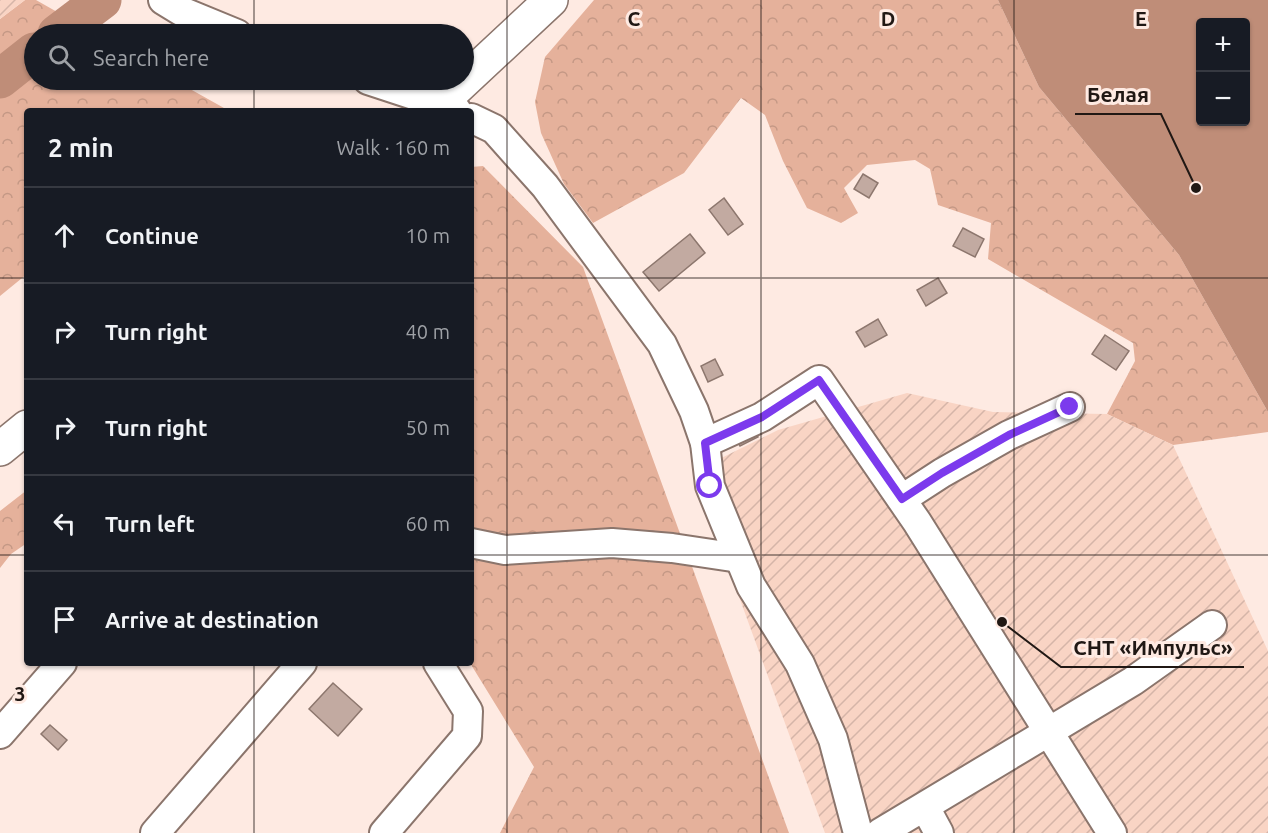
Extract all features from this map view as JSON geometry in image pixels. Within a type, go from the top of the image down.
[{"type":"main road","points":[[474,78],[551,0]]},
{"type":"main road","points":[[444,108],[462,90]]},
{"type":"main road","points":[[0,448],[24,430]]},
{"type":"lane","points":[[178,4],[217,24]]},
{"type":"lane","points":[[394,90],[440,108]]},
{"type":"lane","points":[[474,119],[495,129],[545,186],[662,344],[694,411],[705,443],[710,486],[751,586],[800,664],[832,739],[858,833]]},
{"type":"lane","points":[[705,443],[762,417],[819,380],[902,499],[1112,833]]},
{"type":"lane","points":[[902,499],[1009,435],[1070,407]]},
{"type":"lane","points":[[474,544],[505,550],[612,543],[672,548],[740,558]]},
{"type":"lane","points":[[880,833],[1133,681],[1212,625]]},
{"type":"lane","points":[[0,734],[59,666]]},
{"type":"lane","points":[[155,833],[299,666]]},
{"type":"lane","points":[[384,833],[467,736],[468,711],[440,666]]},
{"type":"lane","points":[[925,807],[939,833]]},
{"type":"green space","points":[[25,0],[36,0],[78,24],[24,24],[24,90],[192,90],[224,108],[24,108],[24,276],[0,296],[0,19]]},
{"type":"green space","points":[[594,0],[998,0],[1039,87],[1179,255],[1268,412],[1268,432],[1173,445],[1107,414],[1135,361],[1133,343],[988,259],[991,223],[938,205],[930,169],[915,160],[867,165],[844,188],[858,213],[841,223],[807,208],[783,161],[765,115],[741,98],[684,173],[593,223],[564,184],[541,133],[535,102],[545,57]]},
{"type":"green space","points":[[483,166],[583,267],[789,833],[500,833],[534,767],[472,666],[474,666],[474,167]]},
{"type":"green space","points":[[24,492],[24,545],[11,554],[0,568],[0,511]]},
{"type":"shaded area","points":[[0,0],[25,0],[0,19]]},
{"type":"shaded area","points":[[998,0],[1268,0],[1268,412],[1179,255],[1039,87]]},
{"type":"shaded area","points":[[907,393],[993,412],[1107,414],[1173,445],[1268,651],[1268,833],[825,833],[738,594],[699,469],[778,430]]},
{"type":"building","points":[[863,174],[878,183],[869,198],[854,189]]},
{"type":"building","points":[[724,198],[743,224],[728,235],[709,210]]},
{"type":"building","points":[[963,228],[984,239],[975,257],[953,246]]},
{"type":"building","points":[[690,234],[705,253],[659,291],[643,272]]},
{"type":"building","points":[[938,278],[947,293],[926,306],[917,290]]},
{"type":"building","points":[[878,319],[887,335],[865,347],[856,332]]},
{"type":"building","points":[[1105,335],[1129,351],[1116,370],[1092,354]]},
{"type":"building","points":[[715,359],[723,375],[708,382],[701,366]]},
{"type":"building","points":[[752,424],[758,437],[740,446],[734,434]]},
{"type":"building","points":[[333,683],[362,709],[338,736],[309,709]]},
{"type":"building","points":[[50,725],[67,740],[58,750],[41,734]]},
{"type":"waterway","points":[[70,24],[102,0]]},
{"type":"waterway","points":[[0,79],[24,60]]},
{"type":"place","name":"Белая","points":[[1196,188]]},
{"type":"place","name":"СНТ «Импульс»","points":[[1002,622]]},
{"type":"route","points":[[710,486],[705,443],[762,417],[819,380],[902,499],[1009,435],[1070,407]]}]
